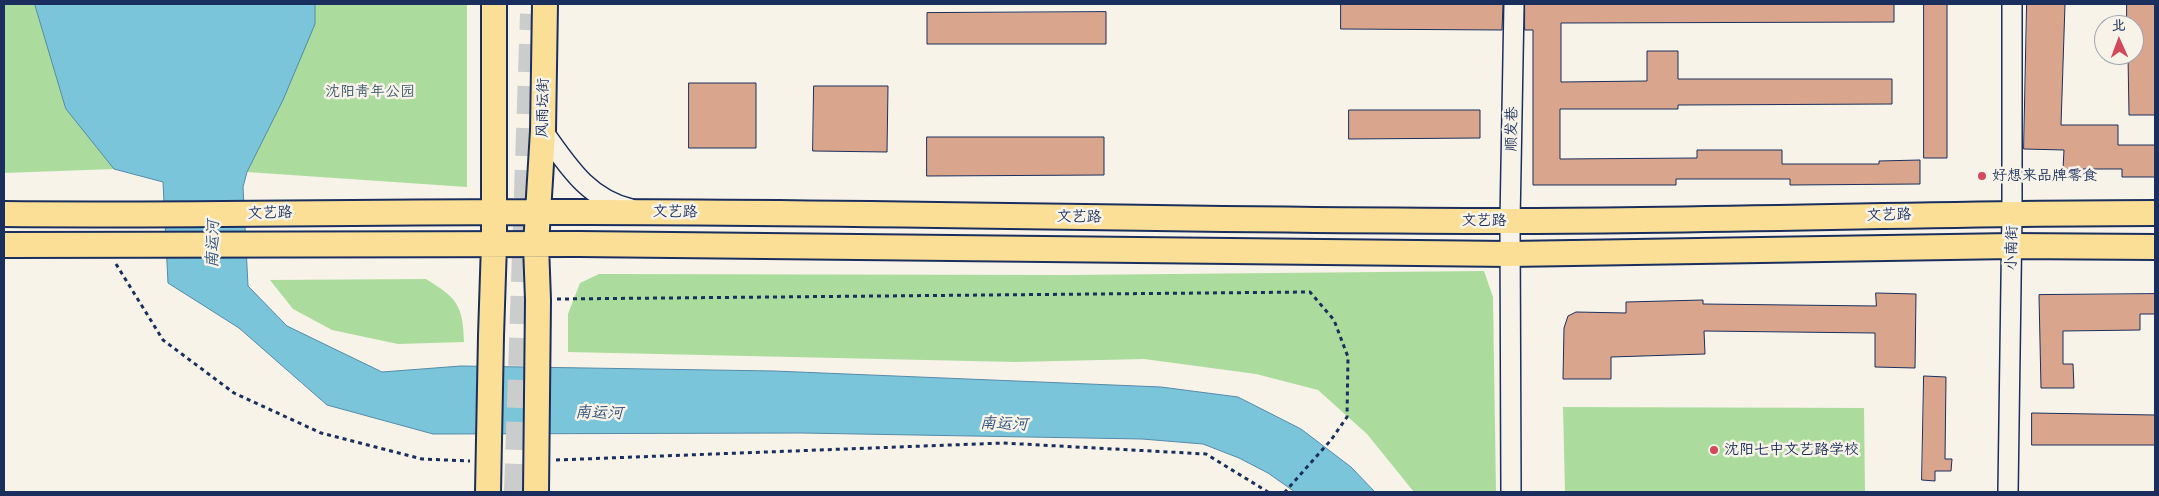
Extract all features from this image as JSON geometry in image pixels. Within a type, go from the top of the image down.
[{"type":"main road","points":[[488,492],[494,244],[494,4]]},
{"type":"main road","name":"风雨坛街","points":[[536,492],[538,300],[536,245],[543,131],[545,4]]},
{"type":"main road","name":"文艺路","points":[[4,214],[112,216],[273,212],[494,211],[537,213],[644,212],[1510,221],[2012,213],[2155,214]]},
{"type":"main road","name":"文艺路","points":[[4,245],[494,244],[1510,254],[2012,246],[2155,246]]},
{"type":"street","name":"顺发巷","points":[[1510,492],[1510,221],[1514,4]]},
{"type":"street","name":"小南街","points":[[2008,492],[2012,246],[2012,4]]},
{"type":"street","points":[[543,131],[568,167],[594,194],[621,207],[644,212]]},
{"type":"path","points":[[109,245],[163,340],[234,393],[321,433],[422,458],[489,455]]},
{"type":"path","points":[[538,300],[1310,292],[1334,320],[1348,357],[1347,417],[1330,440],[1285,492]]},
{"type":"path","points":[[537,454],[1003,443],[1206,454],[1268,492]]},
{"type":"green space","name":"沈阳青年公园","points":[[4,4],[467,4],[467,187],[247,172],[114,169],[4,173]]},
{"type":"green space","points":[[1484,271],[1493,297],[1496,492],[1414,492],[1367,434],[1318,390],[1256,374],[1144,359],[1015,362],[568,352],[568,314],[580,283],[599,274],[1068,275]]},
{"type":"green space","points":[[426,279],[445,292],[456,304],[462,319],[464,342],[398,344],[332,330],[293,309],[270,280]]},
{"type":"green space","name":"沈阳七中文艺路学校","points":[[1563,407],[1864,408],[1865,492],[1565,492]]},
{"type":"water","name":"南运河","points":[[35,4],[315,4],[315,24],[283,100],[247,172],[243,187],[248,286],[287,326],[382,372],[461,366],[774,371],[1161,387],[1238,397],[1301,429],[1351,467],[1375,492],[1295,492],[1268,473],[1239,458],[1203,444],[1142,439],[802,433],[433,434],[327,405],[239,328],[168,283],[163,182],[114,169],[66,109]]},
{"type":"building","points":[[1341,4],[1503,4],[1502,30],[1341,29]]},
{"type":"building","points":[[1525,4],[1894,4],[1894,22],[1561,23],[1561,82],[1647,81],[1647,51],[1678,51],[1678,79],[1892,79],[1892,104],[1678,105],[1678,109],[1560,109],[1560,159],[1697,158],[1697,150],[1782,150],[1782,164],[1879,164],[1879,161],[1920,160],[1920,184],[1790,185],[1790,179],[1676,179],[1676,185],[1533,185],[1533,30],[1525,30]]},
{"type":"building","points":[[1924,4],[1947,4],[1947,158],[1924,158]]},
{"type":"building","points":[[2027,4],[2065,4],[2061,125],[2118,125],[2118,145],[2155,145],[2155,177],[2122,177],[2122,169],[2063,169],[2064,150],[2024,149]]},
{"type":"building","points":[[2127,4],[2155,4],[2155,115],[2129,115],[2128,65],[2144,65],[2144,15],[2127,15]]},
{"type":"building","points":[[1106,12],[1106,44],[927,44],[927,13]]},
{"type":"building","points":[[689,83],[756,83],[756,148],[689,148]]},
{"type":"building","points":[[814,86],[888,86],[887,152],[813,151]]},
{"type":"building","points":[[1349,110],[1480,110],[1480,138],[1349,139]]},
{"type":"building","points":[[927,137],[1104,137],[1104,175],[927,176]]},
{"type":"building","points":[[1876,293],[1916,294],[1915,368],[1875,367],[1875,333],[1704,331],[1705,354],[1611,357],[1611,379],[1563,379],[1564,328],[1568,316],[1576,312],[1626,313],[1626,302],[1703,300],[1703,304],[1876,306]]},
{"type":"building","points":[[2155,294],[2155,314],[2140,314],[2140,330],[2063,331],[2063,364],[2073,364],[2074,388],[2041,388],[2039,295]]},
{"type":"building","points":[[1924,376],[1946,377],[1945,459],[1952,459],[1951,471],[1935,471],[1935,481],[1922,480]]},
{"type":"building","points":[[2032,413],[2155,415],[2155,445],[2032,445]]},
{"type":"tunnel","points":[[518,492],[534,14]]},
{"type":"place","name":"好想来品牌零食","points":[[1982,176]]},
{"type":"place","name":"沈阳七中文艺路学校","points":[[1714,450]]}]
